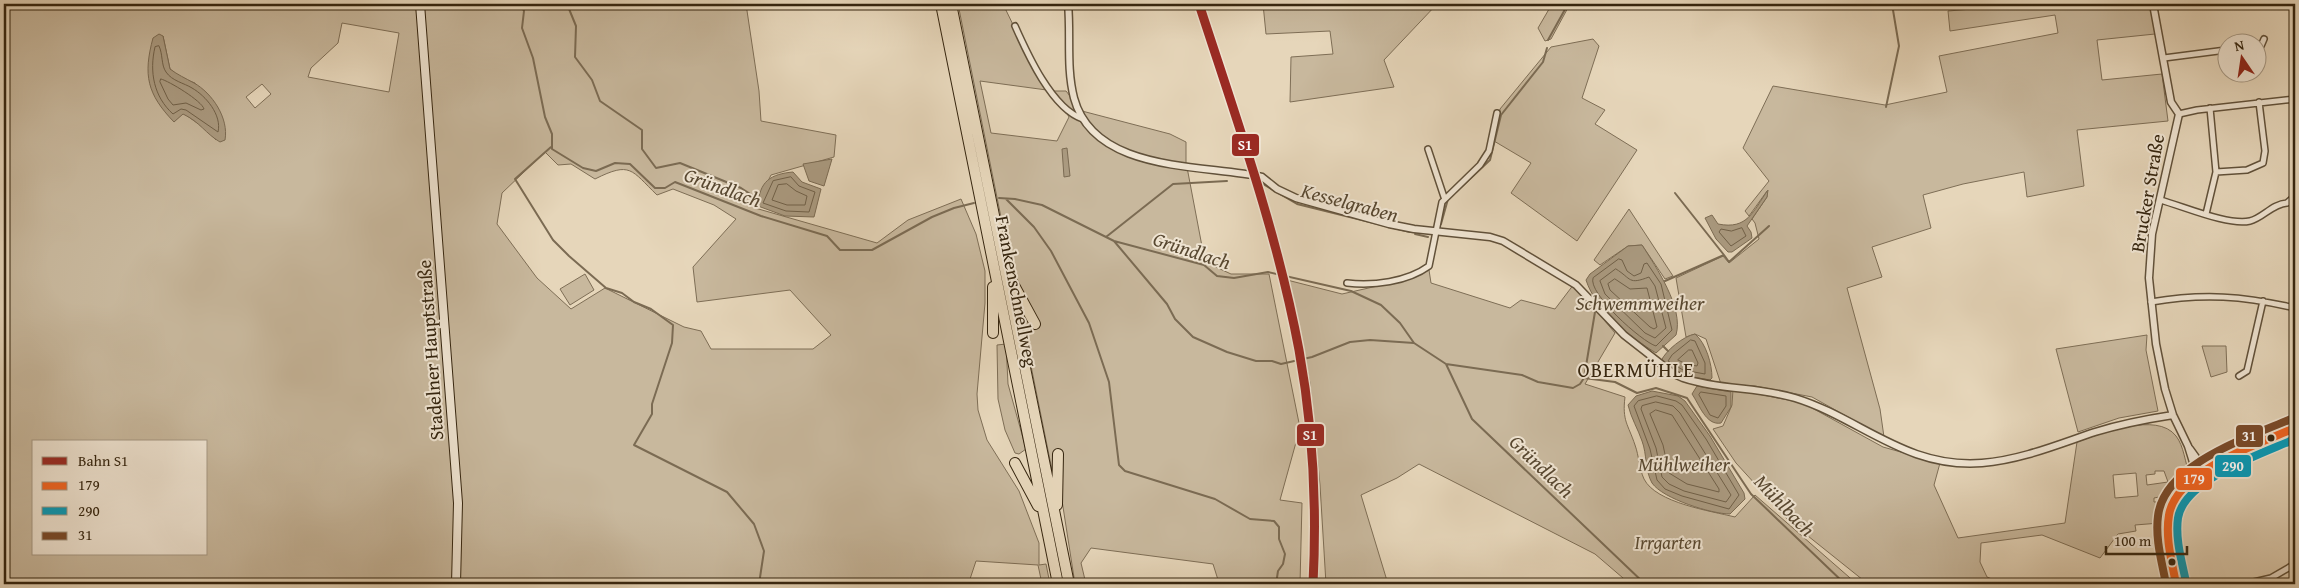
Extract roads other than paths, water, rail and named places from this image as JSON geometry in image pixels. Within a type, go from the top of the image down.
[{"type":"highway","name":"Frankenschnellweg","points":[[941,4],[1058,584]]},
{"type":"highway","name":"Frankenschnellweg","points":[[952,4],[1069,584]]},
{"type":"highway","points":[[992,258],[993,333]]},
{"type":"highway","points":[[1003,261],[1025,308],[1035,324]]},
{"type":"highway","points":[[1058,454],[1058,531]]},
{"type":"highway","points":[[1015,463],[1032,492],[1047,528]]},
{"type":"main road","name":"Stadelner Hauptstraße","points":[[420,4],[458,503],[456,584]]},
{"type":"street","points":[[1068,4],[1070,76],[1074,100],[1082,119],[1099,138],[1135,156],[1262,177],[1277,189],[1296,198],[1389,224],[1490,237],[1502,241],[1576,285],[1624,335],[1674,374],[1692,381],[1794,398],[1818,407],[1884,442],[1932,458],[1966,464],[1995,462],[2035,452],[2115,426],[2173,415]]},
{"type":"street","name":"Brucker Straße","points":[[2153,4],[2171,102],[2179,114],[2174,129],[2170,160],[2151,245],[2151,302],[2159,363],[2173,415],[2201,472]]},
{"type":"street","points":[[1015,26],[1030,62],[1051,92],[1074,116],[1082,119]]},
{"type":"street","points":[[2164,58],[2216,51]]},
{"type":"street","points":[[2179,114],[2210,108],[2295,99]]},
{"type":"street","points":[[2216,172],[2247,170],[2262,163],[2264,151],[2259,102]]},
{"type":"street","points":[[2206,214],[2216,172],[2210,108]]},
{"type":"street","points":[[1444,197],[1480,165],[1489,151],[1497,113]]},
{"type":"street","points":[[1347,283],[1375,284],[1402,278],[1424,270],[1431,260],[1435,231],[1444,197],[1428,149]]},
{"type":"street","points":[[2160,200],[2232,221],[2246,222],[2253,220],[2280,204],[2287,203],[2295,196]]},
{"type":"street","points":[[2151,302],[2205,296],[2242,297],[2295,308]]},
{"type":"street","points":[[2239,376],[2247,371],[2263,301]]},
{"type":"street","points":[[2176,584],[2169,528],[2170,508],[2177,494],[2201,472],[2295,428]]},
{"type":"street","points":[[2245,584],[2270,578],[2295,564]]},
{"type":"water","points":[[159,34],[163,36],[170,69],[201,87],[218,107],[226,132],[225,140],[220,142],[183,114],[174,122],[158,102],[150,83],[148,63],[153,38]]},
{"type":"water","points":[[1067,148],[1070,176],[1064,177],[1062,149]]},
{"type":"water","points":[[832,159],[824,186],[809,181],[803,164]]},
{"type":"water","points":[[793,172],[802,182],[821,189],[814,217],[785,216],[758,206],[761,190],[768,180],[778,175]]},
{"type":"water","points":[[1768,190],[1767,197],[1747,226],[1752,238],[1732,252],[1728,252],[1716,239],[1705,218],[1712,215],[1718,224],[1728,225],[1743,221],[1749,217]]},
{"type":"water","name":"Schwemmweiher","points":[[1642,245],[1667,288],[1676,313],[1676,335],[1656,353],[1625,331],[1606,313],[1586,280],[1590,274],[1628,246]]},
{"type":"water","points":[[1695,334],[1702,343],[1710,360],[1712,378],[1710,380],[1681,375],[1661,361],[1676,344]]},
{"type":"water","points":[[1697,386],[1731,392],[1731,407],[1721,423],[1716,423],[1707,418],[1692,394]]},
{"type":"water","name":"Mühlweiher","points":[[1652,391],[1678,396],[1685,401],[1710,436],[1744,493],[1745,499],[1730,514],[1712,511],[1677,500],[1666,495],[1652,483],[1648,473],[1644,446],[1628,405],[1636,396]]},
{"type":"waterway","name":"Gründlach","points":[[521,4],[524,11],[522,28],[533,58],[545,117],[552,134],[552,149],[583,168],[596,171],[615,163],[630,164],[655,188],[665,188],[675,182],[761,216],[827,236],[840,250],[872,250],[932,217],[954,208],[974,203]]},
{"type":"waterway","name":"Gründlach","points":[[567,4],[576,26],[575,57],[592,80],[600,101],[642,130],[642,149],[656,168],[680,163],[741,188],[758,199]]},
{"type":"waterway","name":"Kesselgraben","points":[[1548,40],[1568,4]]},
{"type":"waterway","points":[[1886,107],[1899,46],[1892,4]]},
{"type":"waterway","name":"Kesselgraben","points":[[1456,192],[1490,160],[1501,115],[1543,62],[1547,48]]},
{"type":"waterway","points":[[551,147],[515,179],[553,240],[606,288],[622,293],[634,302],[651,309],[673,325],[672,343],[652,404],[652,414],[634,445],[727,492],[754,524],[764,551],[759,584]]},
{"type":"waterway","name":"Kesselgraben","points":[[1106,237],[1173,184],[1227,181]]},
{"type":"waterway","name":"Kesselgraben","points":[[1258,181],[1297,204],[1410,232]]},
{"type":"waterway","points":[[1675,193],[1724,255]]},
{"type":"waterway","name":"Gründlach","points":[[999,198],[1015,199],[1042,205],[1114,241],[1204,265],[1217,276],[1234,278],[1268,272],[1351,291],[1381,305],[1400,323],[1414,343],[1446,364],[1472,419],[1645,584]]},
{"type":"waterway","points":[[1006,199],[1034,227],[1051,251],[1089,323],[1109,382],[1119,465],[1125,471],[1215,499],[1250,519],[1274,521],[1279,527],[1279,539],[1285,554],[1283,564],[1278,571],[1276,584]]},
{"type":"waterway","name":"Kesselgraben","points":[[1441,224],[1448,199]]},
{"type":"waterway","points":[[1665,281],[1724,255],[1729,262],[1769,226]]},
{"type":"waterway","name":"Kesselgraben","points":[[1415,234],[1428,237]]},
{"type":"waterway","points":[[1114,241],[1167,304],[1175,319],[1193,337],[1227,352],[1256,361],[1272,361],[1281,364],[1312,357],[1350,342],[1370,340],[1414,343]]},
{"type":"waterway","points":[[1584,378],[1595,312]]},
{"type":"waterway","points":[[1663,346],[1668,351]]},
{"type":"waterway","name":"Mühlbach","points":[[1446,364],[1522,375],[1538,382],[1573,388],[1580,384],[1584,378],[1615,382],[1637,393],[1656,388],[1687,398],[1751,494],[1845,584]]},
{"type":"rail line","name":"S1","points":[[1199,4],[1267,219],[1290,306],[1299,350],[1308,408],[1313,467],[1313,584]]},
{"type":"district","name":"OBERMÜHLE","points":[[1636,369]]},
{"type":"park label","name":"Irrgarten","points":[[1668,542]]}]
